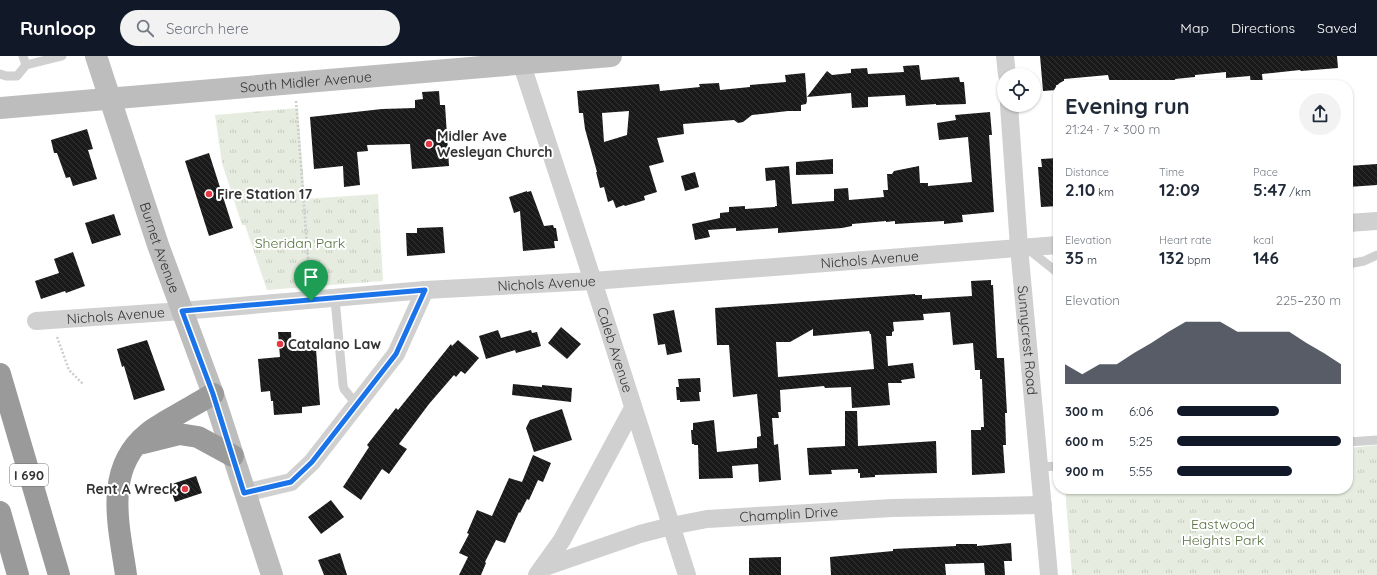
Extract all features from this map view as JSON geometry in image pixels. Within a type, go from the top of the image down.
[{"type":"highway","name":"I 690","points":[[0,374],[58,575]]},
{"type":"highway","points":[[126,575],[118,518],[117,493],[119,477],[127,456],[148,432],[213,394]]},
{"type":"highway","points":[[136,444],[179,434],[198,437],[233,456]]},
{"type":"highway","points":[[0,512],[18,575]]},
{"type":"main road","name":"Burnet Avenue","points":[[96,56],[158,245],[213,394],[244,493],[272,575]]},
{"type":"main road","name":"South Midler Avenue","points":[[0,108],[294,83],[520,60],[611,56]]},
{"type":"street","points":[[1006,56],[1007,68]]},
{"type":"street","name":"Caleb Avenue","points":[[520,60],[593,281],[687,575]]},
{"type":"street","name":"Sunnycrest Road","points":[[1010,112],[1049,575]]},
{"type":"street","points":[[1353,223],[1377,221]]},
{"type":"street","name":"Nichols Avenue","points":[[44,321],[311,301],[425,290],[593,281],[1053,244]]},
{"type":"street","points":[[244,493],[291,482],[312,462],[396,354],[425,290]]},
{"type":"street","name":"Champlin Drive","points":[[539,572],[562,540],[633,408]]},
{"type":"street","name":"Champlin Drive","points":[[539,572],[640,534],[707,519],[884,509],[1043,505]]},
{"type":"lane","points":[[23,56],[26,65]]},
{"type":"lane","points":[[0,74],[6,76],[17,76],[26,65],[62,56]]},
{"type":"lane","points":[[1022,247],[1053,269]]},
{"type":"lane","points":[[1353,263],[1364,261],[1377,255]]},
{"type":"lane","points":[[335,298],[343,385],[344,389],[357,405]]},
{"type":"lane","points":[[1353,442],[1377,440]]},
{"type":"lane","points":[[1039,467],[1053,466]]},
{"type":"path","points":[[294,83],[311,301]]},
{"type":"path","points":[[44,321],[68,370],[83,384]]},
{"type":"green space","name":"Sheridan Park","points":[[298,108],[305,199],[378,194],[383,281],[267,290],[245,225],[242,225],[222,163],[215,115]]},
{"type":"green space","name":"Eastwood Heights Park","points":[[1377,445],[1377,575],[1072,575],[1065,494],[1353,494],[1353,447]]},
{"type":"building","points":[[1040,56],[1337,56],[1338,68],[1262,74],[1263,80],[1250,80],[1250,76],[1226,78],[1226,72],[1195,75],[1195,77],[1175,80],[1109,80],[1108,75],[1053,80],[1053,90],[1043,91]]},
{"type":"building","points":[[919,65],[921,80],[959,77],[960,82],[964,82],[966,104],[906,106],[905,95],[868,97],[868,107],[852,108],[851,93],[807,97],[827,71],[832,75],[851,73],[851,69],[867,68],[868,74],[904,72],[903,66]]},
{"type":"building","points":[[805,73],[807,101],[806,104],[801,105],[801,111],[752,115],[743,122],[738,123],[734,120],[683,124],[684,134],[657,138],[664,162],[649,166],[657,192],[644,196],[645,200],[616,208],[613,200],[608,202],[604,187],[600,188],[585,129],[583,113],[579,113],[577,91],[659,84],[660,91],[700,87],[699,84],[719,83],[720,90],[750,87],[750,85],[786,82],[785,75]],"holes":[[[629,111],[627,135],[604,142],[602,113]]]},
{"type":"building","points":[[439,91],[440,105],[445,105],[449,166],[412,169],[410,144],[367,145],[368,151],[357,152],[360,185],[344,187],[343,166],[314,169],[310,117],[382,109],[415,108],[415,100],[423,99],[422,92]]},
{"type":"building","points":[[990,112],[992,135],[989,135],[994,212],[962,215],[963,222],[944,224],[944,221],[895,224],[895,221],[886,221],[852,224],[852,226],[842,228],[778,233],[778,228],[736,231],[736,228],[708,230],[710,237],[695,240],[692,224],[720,218],[720,213],[729,212],[729,207],[745,206],[745,209],[777,206],[775,180],[766,181],[765,168],[789,166],[792,204],[834,201],[834,189],[848,188],[849,200],[884,197],[883,190],[888,190],[887,174],[892,174],[894,171],[919,166],[920,183],[928,183],[928,186],[972,182],[968,137],[939,140],[937,123],[956,120],[955,115]]},
{"type":"building","points":[[87,129],[93,149],[88,150],[97,179],[73,186],[70,177],[66,178],[57,153],[54,153],[51,140]]},
{"type":"building","name":"Fire Station 17","points":[[209,153],[233,228],[209,236],[185,161]]},
{"type":"building","points":[[1053,158],[1053,206],[1041,207],[1038,167],[1042,167],[1041,159]]},
{"type":"building","points":[[833,159],[833,174],[796,175],[796,162]]},
{"type":"building","points":[[1377,164],[1377,185],[1353,187],[1353,166]]},
{"type":"building","points":[[695,172],[699,187],[685,191],[681,176]]},
{"type":"building","points":[[531,191],[544,226],[553,225],[554,228],[556,228],[558,241],[554,241],[555,248],[523,251],[520,211],[514,213],[509,197]]},
{"type":"building","points":[[114,214],[121,235],[92,244],[85,223]]},
{"type":"building","points":[[443,227],[445,253],[407,256],[406,233],[417,233],[417,228]]},
{"type":"building","points":[[73,252],[85,286],[66,293],[65,291],[41,299],[35,281],[59,273],[54,259]]},
{"type":"building","points":[[991,280],[991,285],[993,285],[997,358],[1004,358],[1007,413],[1005,413],[1006,445],[1003,445],[1005,473],[972,475],[971,430],[981,430],[981,427],[984,427],[982,379],[980,379],[980,370],[975,370],[973,343],[953,345],[950,312],[923,314],[924,320],[893,322],[894,331],[892,332],[892,336],[886,336],[888,366],[913,363],[915,378],[901,380],[902,383],[888,383],[890,405],[852,408],[851,387],[825,388],[824,386],[780,390],[781,412],[778,412],[779,418],[772,418],[774,445],[778,444],[781,480],[759,482],[758,464],[732,466],[733,478],[699,479],[698,445],[692,444],[691,430],[693,430],[693,423],[714,420],[717,452],[757,448],[757,437],[761,436],[757,394],[733,397],[729,345],[717,345],[715,308],[915,294],[922,295],[922,299],[972,296],[971,281]],"holes":[[[813,329],[813,336],[869,331],[871,334],[874,369],[778,377],[776,342],[790,342]]]},
{"type":"building","points":[[674,310],[682,352],[667,355],[665,344],[658,345],[653,314]]},
{"type":"building","points":[[561,327],[581,344],[567,359],[548,343]]},
{"type":"building","points":[[498,330],[501,338],[531,330],[532,333],[537,332],[541,346],[516,353],[515,350],[486,359],[479,336]]},
{"type":"building","points":[[278,332],[291,332],[292,351],[316,349],[320,405],[302,407],[302,413],[274,415],[273,401],[271,401],[270,391],[261,392],[258,359],[280,357]]},
{"type":"building","points":[[147,340],[165,390],[134,400],[124,366],[122,367],[117,349]]},
{"type":"building","points":[[458,340],[479,358],[465,374],[461,371],[456,377],[454,375],[429,404],[399,444],[407,449],[389,474],[382,469],[361,500],[343,487],[369,447],[367,445],[396,408],[398,410],[451,344],[452,346]]},
{"type":"building","points":[[700,378],[700,401],[680,402],[680,400],[677,400],[676,387],[679,387],[678,379]]},
{"type":"building","points":[[513,384],[572,388],[571,402],[512,395]]},
{"type":"building","points":[[562,409],[572,440],[534,452],[526,428],[530,420]]},
{"type":"building","points":[[845,411],[857,411],[858,446],[936,441],[937,473],[875,475],[875,477],[860,478],[858,469],[831,470],[832,474],[809,475],[807,448],[845,446]]},
{"type":"building","points":[[533,455],[551,463],[543,482],[538,480],[529,500],[527,499],[520,513],[519,512],[505,543],[496,540],[485,562],[486,563],[481,575],[459,575],[468,557],[459,553],[469,534],[467,533],[477,510],[492,516],[509,478],[522,482]]},
{"type":"building","name":"Rent A Wreck","points":[[196,476],[202,493],[175,502],[169,485]]},
{"type":"building","points":[[331,500],[344,517],[321,534],[308,517]]},
{"type":"building","points":[[1011,543],[1012,561],[1004,561],[1005,575],[985,575],[984,563],[945,564],[946,575],[831,575],[830,557],[893,551],[893,549],[956,546],[956,544],[977,544],[977,546]]},
{"type":"building","points":[[340,553],[347,575],[324,575],[318,560]]},
{"type":"building","points":[[781,557],[781,575],[749,575],[749,558]]},
{"type":"place","name":"Midler Ave Wesleyan Church","points":[[429,144]]},
{"type":"place","name":"Fire Station 17","points":[[209,194]]},
{"type":"place","name":"Catalano Law","points":[[280,344]]},
{"type":"place","name":"Rent A Wreck","points":[[185,489]]},
{"type":"route","points":[[425,290],[396,354],[312,462],[291,482],[244,493],[213,394],[182,311],[311,301],[425,290]]}]
